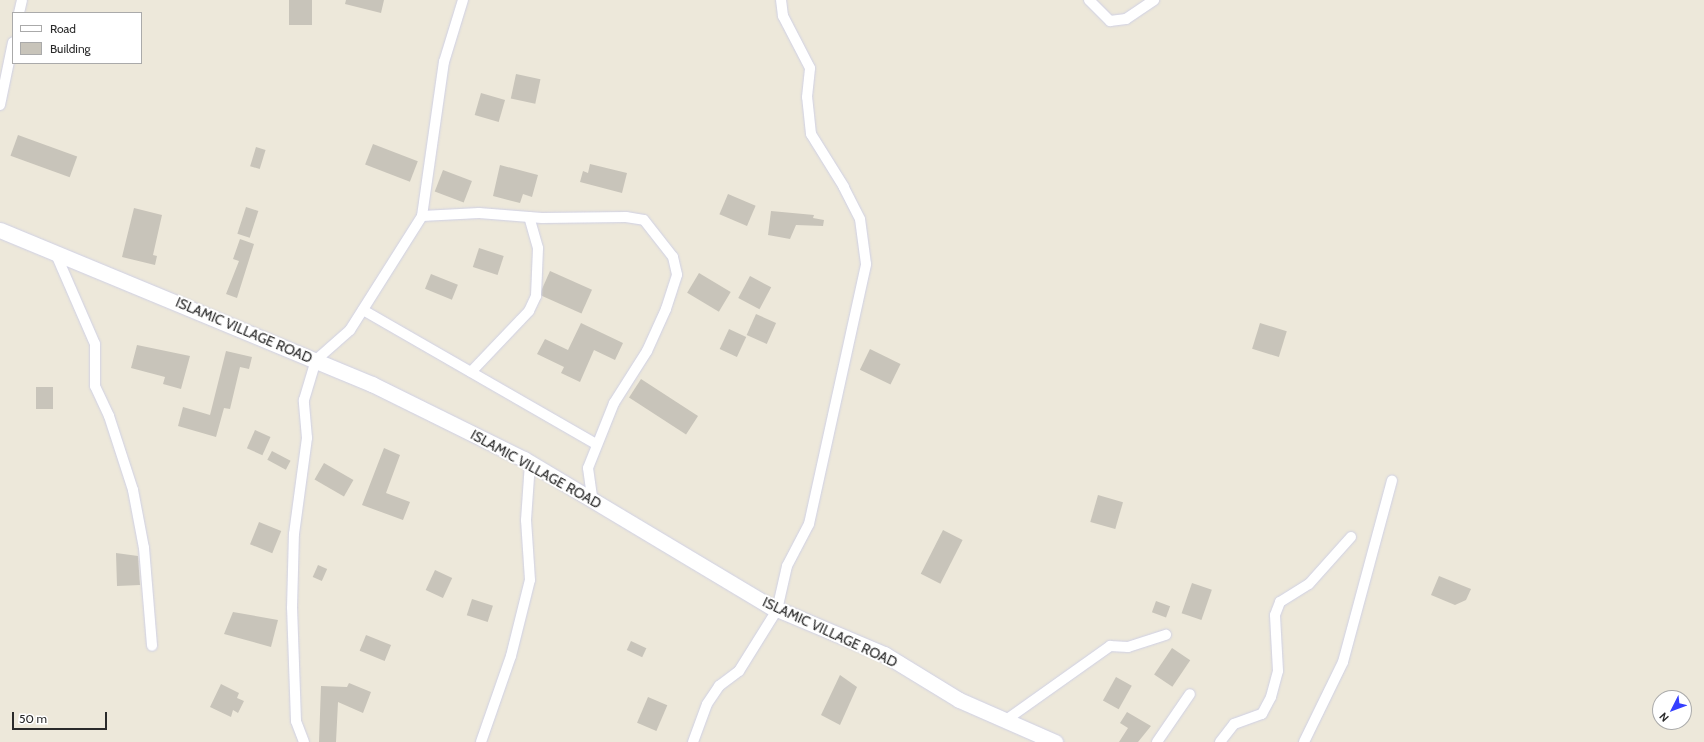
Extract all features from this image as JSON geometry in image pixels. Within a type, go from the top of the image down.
[{"type":"street","points":[[19,12],[22,0]]},
{"type":"street","points":[[304,742],[296,721],[292,600],[294,534],[307,438],[304,400],[316,360],[350,330],[422,216],[444,62],[463,0]]},
{"type":"street","points":[[693,742],[707,704],[719,686],[739,671],[777,610],[787,566],[809,524],[866,264],[860,219],[844,186],[811,134],[807,97],[810,68],[783,16],[781,0]]},
{"type":"street","points":[[1089,0],[1110,21],[1126,19],[1154,0]]},
{"type":"street","points":[[0,105],[12,47]]},
{"type":"street","points":[[422,216],[479,213],[530,217],[626,217],[644,220],[673,257],[677,276],[666,308],[647,351],[614,402],[596,444],[588,468],[592,498]]},
{"type":"street","points":[[471,372],[529,311],[536,296],[538,248],[530,217]]},
{"type":"street","name":"ISLAMIC VILLAGE ROAD","points":[[0,230],[372,384],[530,463],[592,498],[777,610],[884,654],[959,700],[1055,742]]},
{"type":"street","points":[[55,252],[95,344],[95,386],[109,416],[133,490],[144,548],[152,646]]},
{"type":"street","points":[[363,310],[596,444]]},
{"type":"street","points":[[481,742],[511,656],[530,580],[526,520],[530,463]]},
{"type":"street","points":[[1304,742],[1343,662],[1392,480]]},
{"type":"street","points":[[1220,742],[1234,724],[1262,714],[1271,697],[1278,671],[1275,615],[1280,602],[1309,584],[1351,538]]},
{"type":"street","points":[[1006,720],[1110,646],[1128,647],[1166,635]]},
{"type":"street","points":[[1157,742],[1190,694]]},
{"type":"building","points":[[289,0],[312,0],[312,25],[289,25]]},
{"type":"building","points":[[346,0],[384,0],[381,13],[345,4]]},
{"type":"building","points":[[516,74],[540,79],[535,104],[511,98]]},
{"type":"building","points":[[481,93],[505,100],[499,122],[475,115]]},
{"type":"building","points":[[18,135],[77,157],[70,177],[10,156]]},
{"type":"building","points":[[373,144],[418,161],[410,182],[365,165]]},
{"type":"building","points":[[256,147],[266,150],[260,169],[250,166]]},
{"type":"building","points":[[590,164],[627,173],[622,193],[580,182],[583,171],[588,173]]},
{"type":"building","points":[[500,165],[538,175],[532,197],[523,194],[520,203],[493,196]]},
{"type":"building","points":[[443,170],[472,181],[464,203],[435,191]]},
{"type":"building","points":[[728,194],[756,206],[747,226],[719,214]]},
{"type":"building","points":[[246,207],[258,211],[250,238],[237,234]]},
{"type":"building","points":[[134,208],[162,215],[153,255],[157,256],[155,265],[122,257]]},
{"type":"building","points":[[771,211],[814,215],[813,218],[824,220],[823,226],[796,225],[790,239],[768,235]]},
{"type":"building","points":[[240,239],[254,244],[237,298],[226,294],[239,261],[233,259]]},
{"type":"building","points":[[479,248],[504,256],[498,275],[473,267]]},
{"type":"building","points":[[550,271],[592,290],[581,313],[539,295]]},
{"type":"building","points":[[699,273],[731,292],[719,312],[687,293]]},
{"type":"building","points":[[431,274],[458,285],[452,300],[425,289]]},
{"type":"building","points":[[750,276],[771,287],[759,309],[738,298]]},
{"type":"building","points":[[756,314],[776,323],[767,344],[747,335]]},
{"type":"building","points":[[581,323],[623,343],[615,360],[594,350],[580,382],[561,373],[564,367],[537,354],[545,339],[568,350]]},
{"type":"building","points":[[1260,323],[1287,331],[1279,357],[1252,349]]},
{"type":"building","points":[[729,329],[746,337],[737,357],[720,349]]},
{"type":"building","points":[[137,345],[190,356],[181,389],[163,384],[165,377],[131,368]]},
{"type":"building","points":[[870,349],[901,364],[890,385],[860,370]]},
{"type":"building","points":[[226,351],[252,357],[249,369],[240,367],[230,409],[224,408],[216,437],[178,426],[183,407],[210,415]]},
{"type":"building","points":[[641,379],[698,416],[686,434],[629,397]]},
{"type":"building","points":[[36,387],[53,387],[53,409],[36,409]]},
{"type":"building","points":[[255,430],[271,437],[262,455],[247,448]]},
{"type":"building","points":[[384,448],[400,455],[386,493],[410,502],[403,520],[362,505]]},
{"type":"building","points":[[272,451],[291,461],[286,470],[267,460]]},
{"type":"building","points":[[324,463],[353,480],[344,496],[314,479]]},
{"type":"building","points":[[1098,495],[1123,502],[1115,529],[1090,522]]},
{"type":"building","points":[[259,522],[281,531],[272,553],[250,544]]},
{"type":"building","points":[[943,530],[963,540],[940,584],[921,574]]},
{"type":"building","points":[[116,553],[138,556],[140,585],[117,586]]},
{"type":"building","points":[[318,565],[327,569],[322,581],[313,577]]},
{"type":"building","points":[[435,570],[452,578],[443,598],[426,590]]},
{"type":"building","points":[[1439,576],[1471,589],[1466,600],[1455,605],[1431,595]]},
{"type":"building","points":[[1192,583],[1212,590],[1201,620],[1182,613]]},
{"type":"building","points":[[472,599],[493,606],[488,622],[467,615]]},
{"type":"building","points":[[1156,601],[1170,606],[1166,617],[1152,612]]},
{"type":"building","points":[[233,612],[278,620],[271,647],[224,634]]},
{"type":"building","points":[[366,635],[391,645],[385,661],[360,651]]},
{"type":"building","points":[[631,641],[646,648],[642,657],[627,650]]},
{"type":"building","points":[[1172,648],[1190,660],[1172,687],[1154,675]]},
{"type":"building","points":[[840,675],[857,687],[840,725],[821,715]]},
{"type":"building","points":[[1116,677],[1132,686],[1119,709],[1103,701]]},
{"type":"building","points":[[349,683],[371,692],[363,713],[338,702],[336,742],[319,742],[321,686],[347,687]]},
{"type":"building","points":[[221,684],[239,693],[237,698],[244,701],[238,713],[233,710],[231,717],[210,707]]},
{"type":"building","points":[[648,697],[667,705],[656,731],[637,723]]},
{"type":"building","points":[[1127,712],[1151,726],[1138,742],[1119,742],[1128,728],[1120,723]]}]
